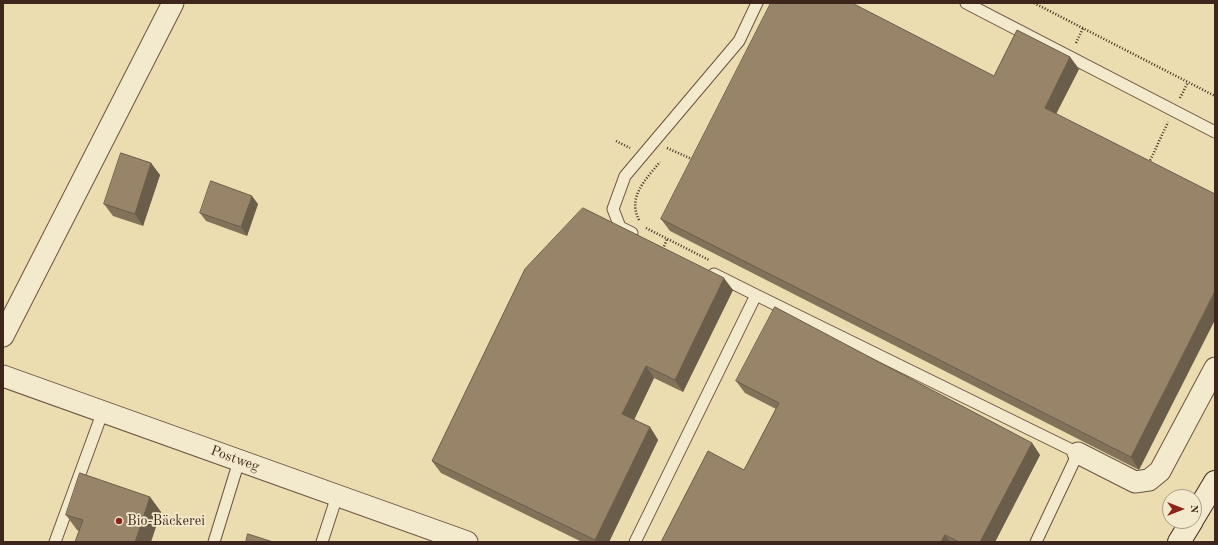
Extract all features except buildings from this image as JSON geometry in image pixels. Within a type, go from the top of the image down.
[{"type":"main road","points":[[1202,504],[1215,482]]},
{"type":"main road","points":[[1179,542],[1187,529]]},
{"type":"street","points":[[3,336],[173,3]]},
{"type":"street","points":[[1078,454],[1135,482],[1149,480],[1160,471],[1215,368]]},
{"type":"street","name":"Postweg","points":[[3,376],[467,542]]},
{"type":"lane","points":[[642,238],[620,227],[613,208],[625,176],[739,41],[757,3]]},
{"type":"lane","points":[[966,3],[1215,132]]},
{"type":"lane","points":[[702,268],[1078,454],[1036,542]]},
{"type":"lane","points":[[635,542],[756,295]]},
{"type":"lane","points":[[55,542],[103,411]]},
{"type":"lane","points":[[214,542],[238,460]]},
{"type":"lane","points":[[322,542],[337,496]]},
{"type":"path","points":[[1034,3],[1215,96]]},
{"type":"path","points":[[661,254],[667,239]]},
{"type":"place","name":"Bio-Bäckerei","points":[[119,521]]}]
